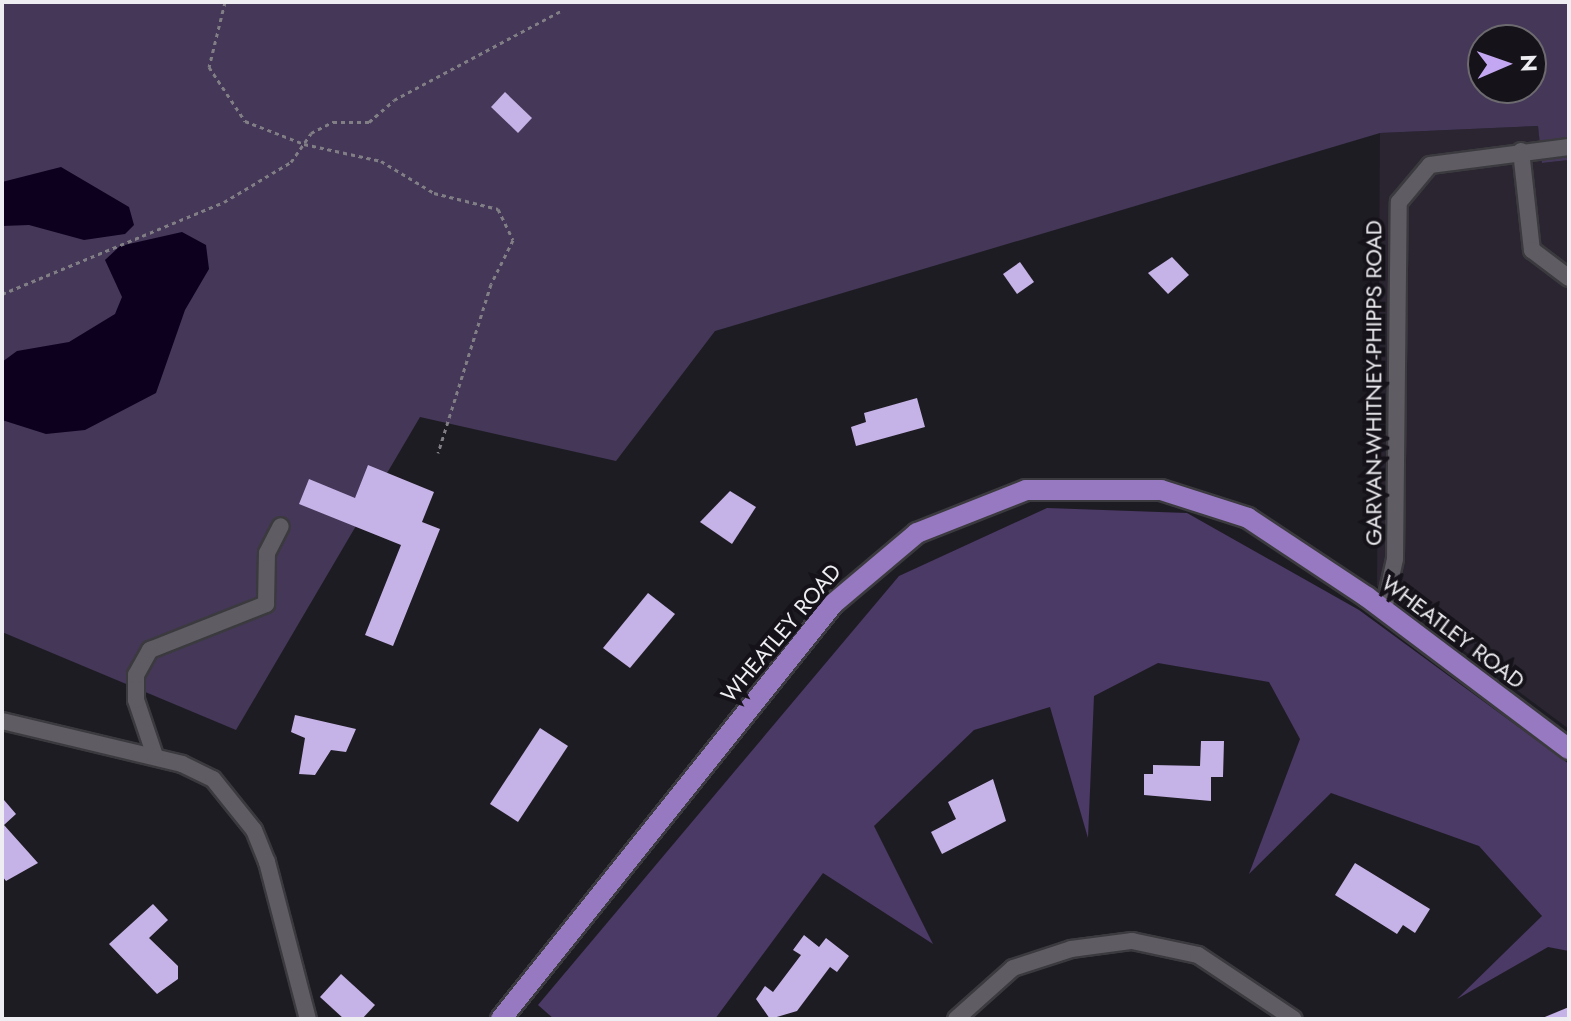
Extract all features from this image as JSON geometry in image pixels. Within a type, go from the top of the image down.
[{"type":"main road","name":"WHEATLEY ROAD","points":[[510,1016],[833,604],[872,565],[953,514],[1072,485],[1174,493],[1248,518],[1384,609],[1569,749]]},
{"type":"street","name":"GARVAN-WHITNEY-PHIPPS ROAD","points":[[1384,609],[1395,559],[1399,202],[1430,165],[1569,147]]},
{"type":"street","points":[[1521,151],[1532,250],[1569,278]]},
{"type":"street","points":[[155,756],[136,700],[136,675],[150,650],[266,604],[267,553],[281,526]]},
{"type":"street","points":[[2,721],[155,756],[213,779],[254,830],[308,1019]]},
{"type":"street","points":[[956,1019],[1013,968],[1071,949],[1132,941],[1198,955],[1294,1019]]},
{"type":"path","points":[[225,2],[209,67],[245,121],[302,144],[381,161],[434,193],[498,209],[513,240],[491,284],[438,453]]},
{"type":"path","points":[[2,294],[224,202],[291,162],[302,144],[333,122],[369,122],[394,100],[561,11]]},
{"type":"shaded area","points":[[2,2],[1569,2],[1569,160],[1542,163],[1538,126],[1380,133],[715,331],[616,461],[420,417],[236,730],[2,632]]},
{"type":"shaded area","points":[[1538,126],[1543,163],[1569,160],[1569,729],[1377,586],[1380,133]]},
{"type":"shaded area","points":[[61,167],[129,207],[134,225],[125,234],[84,240],[29,225],[2,226],[2,182]]},
{"type":"shaded area","points":[[182,232],[206,245],[209,269],[185,310],[156,393],[85,430],[46,434],[2,420],[2,362],[17,351],[69,342],[115,314],[122,297],[105,260],[120,246]]},
{"type":"shaded area","points":[[1047,508],[1187,513],[1359,610],[1569,764],[1569,951],[1548,947],[1457,999],[1542,916],[1479,846],[1331,793],[1249,874],[1300,739],[1269,682],[1158,663],[1094,696],[1088,838],[1050,707],[974,730],[874,826],[933,944],[823,873],[715,1019],[554,1019],[538,1005],[899,576]]},
{"type":"building","points":[[505,92],[532,118],[518,133],[491,107]]},
{"type":"building","points":[[1172,257],[1189,275],[1168,294],[1148,273]]},
{"type":"building","points":[[1020,262],[1034,282],[1017,294],[1003,274]]},
{"type":"building","points":[[917,398],[925,427],[856,446],[851,427],[866,422],[864,413]]},
{"type":"building","points":[[368,465],[434,492],[422,522],[440,529],[393,646],[365,635],[401,545],[299,504],[309,479],[355,498]]},
{"type":"building","points":[[730,491],[756,507],[732,544],[700,522]]},
{"type":"building","points":[[648,593],[675,614],[630,668],[603,648]]},
{"type":"building","points":[[295,715],[356,729],[346,752],[331,750],[315,775],[299,774],[305,738],[291,732]]},
{"type":"building","points":[[540,728],[568,746],[518,822],[490,804]]},
{"type":"building","points":[[1201,741],[1224,741],[1223,777],[1211,777],[1211,801],[1144,795],[1144,774],[1153,774],[1153,765],[1200,766]]},
{"type":"building","points":[[993,779],[1006,821],[942,854],[931,832],[956,819],[948,802]]},
{"type":"building","points":[[4,800],[16,814],[4,825],[38,863],[6,881],[2,876]]},
{"type":"building","points":[[1355,863],[1430,909],[1415,933],[1403,925],[1397,934],[1335,895]]},
{"type":"building","points":[[153,904],[168,920],[149,938],[178,966],[178,979],[157,994],[109,944]]},
{"type":"building","points":[[804,935],[819,947],[826,938],[849,956],[837,972],[830,967],[797,1011],[770,1019],[756,999],[765,986],[773,992],[801,955],[793,950]]},
{"type":"building","points":[[341,974],[375,1005],[362,1019],[344,1019],[320,997]]},
{"type":"building","points":[[1569,1007],[1569,1019],[1540,1019]]}]
